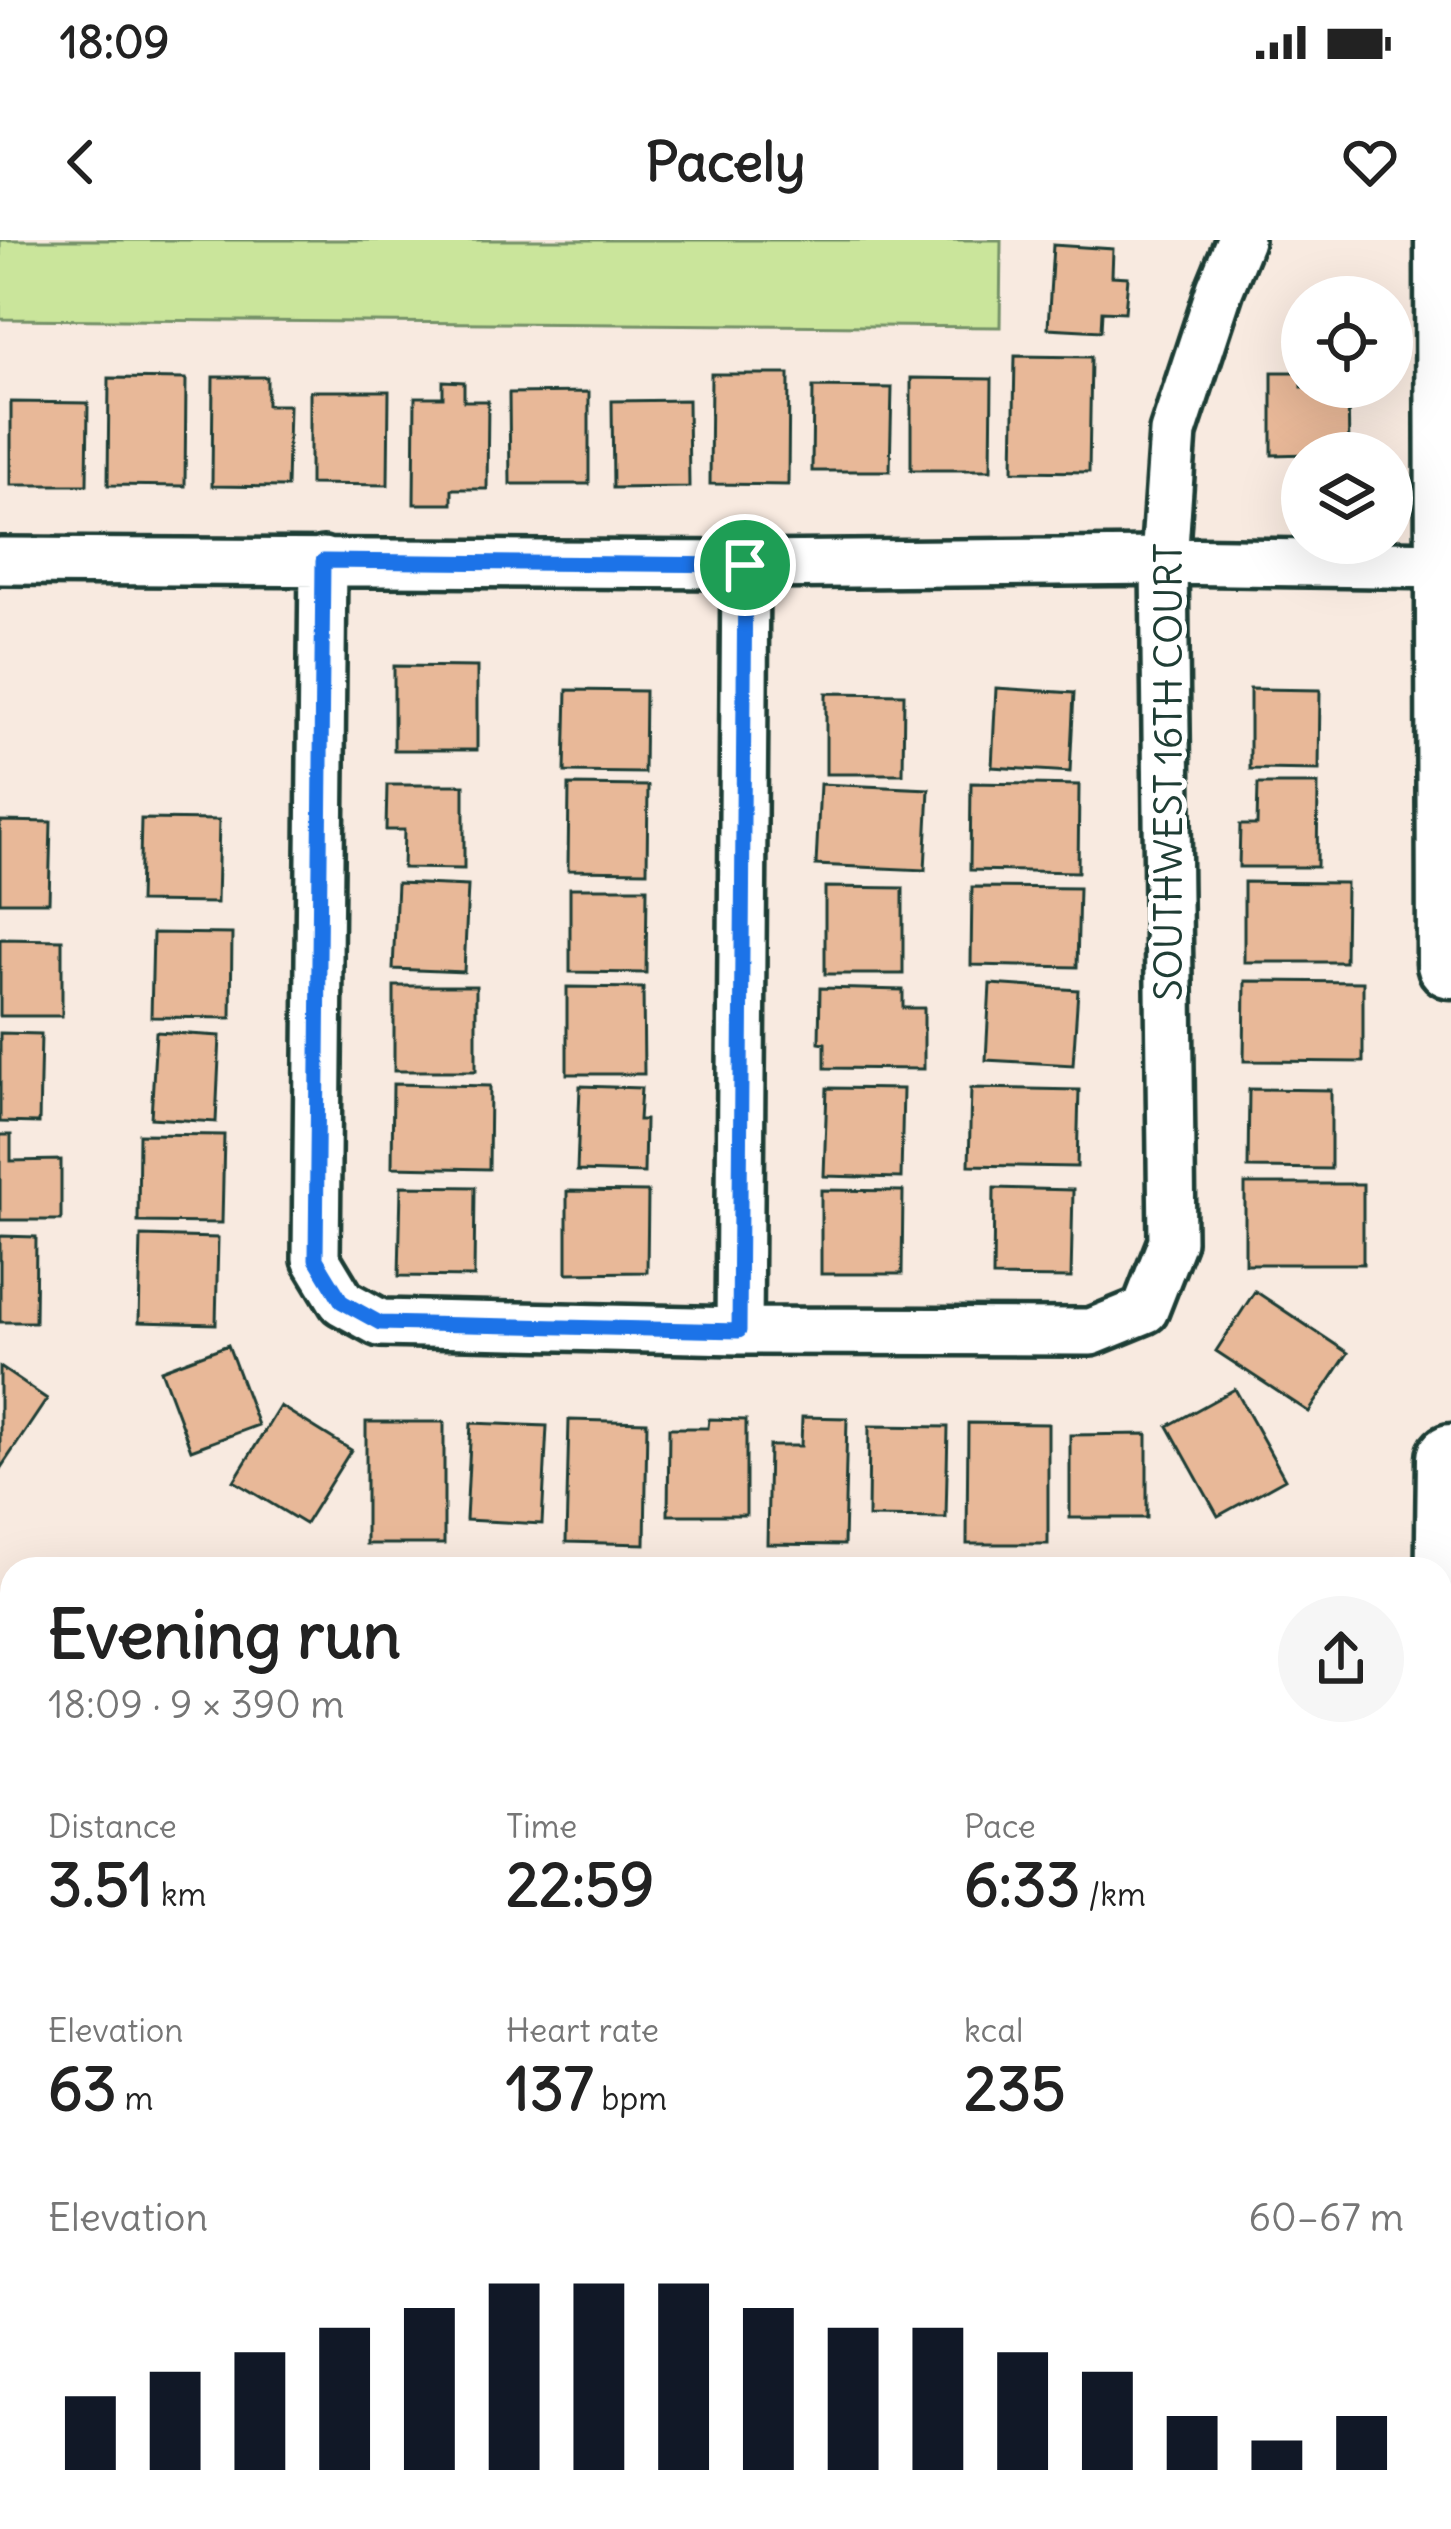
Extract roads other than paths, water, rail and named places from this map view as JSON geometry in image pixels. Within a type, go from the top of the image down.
[{"type":"main road","points":[[1449,240],[1451,964]]},
{"type":"main road","points":[[1450,1557],[1451,1458]]},
{"type":"street","name":"SOUTHWEST 16TH COURT","points":[[739,1331],[1091,1332],[1144,1310],[1172,1241],[1164,561],[1173,432],[1240,240]]},
{"type":"street","points":[[0,561],[1450,565]]},
{"type":"street","points":[[323,561],[316,1259],[342,1302],[380,1323],[739,1331],[745,565]]}]
